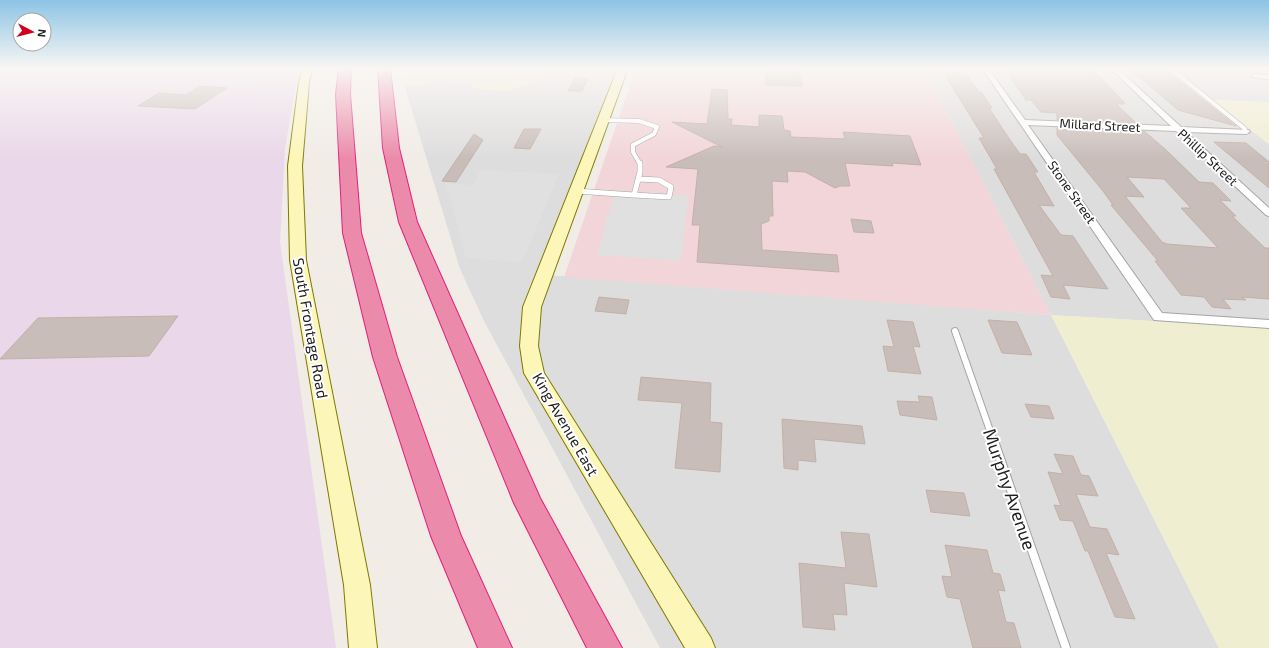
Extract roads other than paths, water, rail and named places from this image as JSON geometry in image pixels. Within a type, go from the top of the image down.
[{"type":"highway","points":[[343,98],[352,233],[386,357],[446,536],[495,648]]},
{"type":"highway","points":[[387,98],[391,148],[408,222],[528,502],[605,648]]},
{"type":"main road","name":"South Frontage Road","points":[[302,98],[295,166],[298,260],[357,586],[363,648]]},
{"type":"main road","name":"King Avenue East","points":[[611,98],[532,307],[529,346],[534,373],[701,648]]},
{"type":"street","name":"Stone Street","points":[[1006,98],[1158,317],[1269,324]]},
{"type":"street","name":"Phillip Street","points":[[1145,98],[1269,214]]},
{"type":"street","name":"Millard Street","points":[[1022,122],[1246,132]]},
{"type":"lane","points":[[1207,98],[1244,128],[1246,132]]},
{"type":"lane","points":[[603,120],[644,122],[654,124],[657,127],[654,134],[633,145],[632,152],[640,162],[634,195]]},
{"type":"lane","points":[[576,191],[669,197],[671,187],[659,180],[638,179]]},
{"type":"lane","name":"Murphy Avenue","points":[[955,331],[1066,648]]}]
